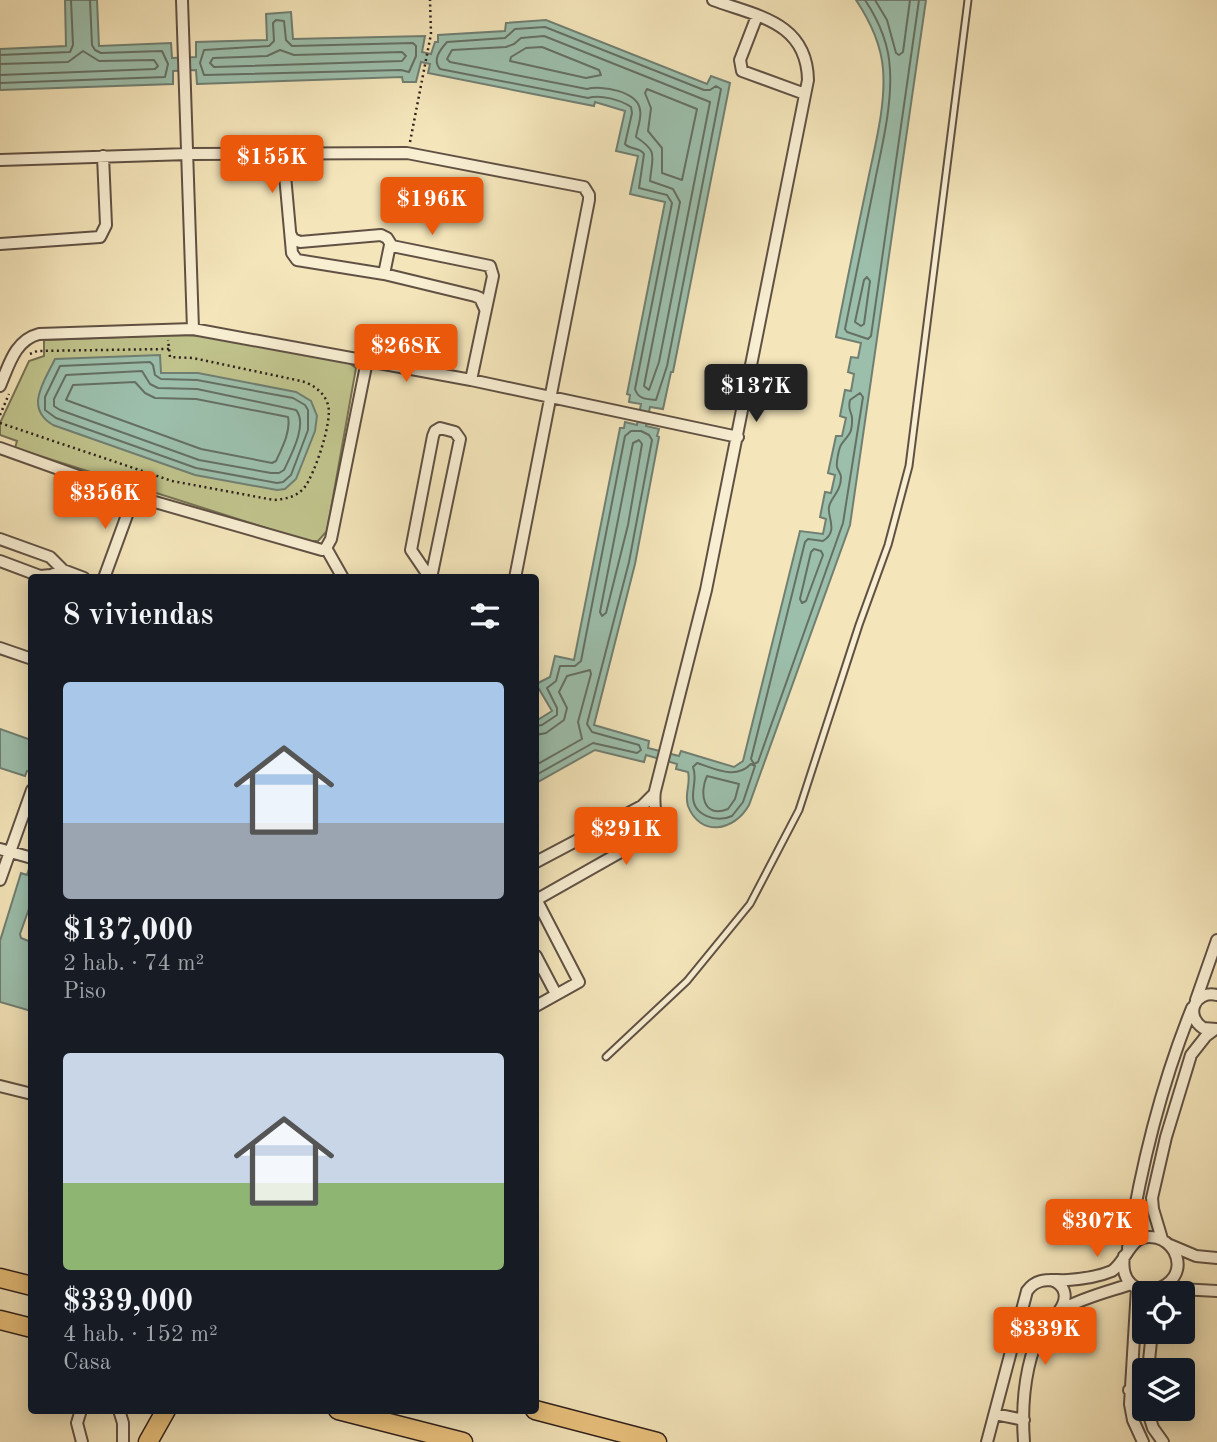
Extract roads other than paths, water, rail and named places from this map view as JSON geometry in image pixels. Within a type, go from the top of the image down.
[{"type":"highway","points":[[0,1278],[28,1285]]},
{"type":"highway","points":[[0,1320],[28,1327]]},
{"type":"highway","points":[[539,1411],[657,1442]]},
{"type":"highway","points":[[148,1442],[164,1414]]},
{"type":"highway","points":[[354,1414],[463,1442]]},
{"type":"street","points":[[182,0],[193,329]]},
{"type":"street","points":[[539,898],[649,835],[656,824],[655,791],[706,590],[805,94],[808,69],[804,54],[800,45],[784,28],[713,0]]},
{"type":"street","points":[[757,16],[740,60],[742,71],[805,94]]},
{"type":"street","points":[[284,153],[292,253],[297,260],[384,274],[475,296],[480,298],[485,309]]},
{"type":"street","points":[[0,160],[188,154],[407,153],[580,186],[587,190],[589,200],[516,574]]},
{"type":"street","points":[[0,244],[100,237],[106,225],[103,156]]},
{"type":"street","points":[[291,235],[300,242],[381,235],[387,238],[390,244],[384,274]]},
{"type":"street","points":[[390,244],[490,266],[493,276],[471,380]]},
{"type":"street","points":[[5,389],[18,347],[30,336],[193,329],[471,380],[738,437]]},
{"type":"street","points":[[0,448],[134,496],[316,550],[326,548],[331,539],[367,361]]},
{"type":"street","points":[[427,574],[411,550],[433,436],[435,430],[440,428],[456,432],[460,439],[431,574]]},
{"type":"street","points":[[105,574],[134,496]]},
{"type":"street","points":[[0,539],[50,556],[63,570],[74,574]]},
{"type":"street","points":[[326,548],[341,574]]},
{"type":"street","points":[[0,561],[35,574]]},
{"type":"street","points":[[53,574],[63,570]]},
{"type":"street","points":[[0,648],[28,658]]},
{"type":"street","points":[[539,860],[642,806],[655,791]]},
{"type":"street","points":[[0,880],[4,850],[28,799]]},
{"type":"street","points":[[4,850],[28,857]]},
{"type":"street","points":[[539,906],[579,982],[539,1004]]},
{"type":"street","points":[[1132,1283],[1124,1271],[1126,1252],[1151,1130],[1176,1047],[1217,940]]},
{"type":"street","points":[[539,962],[556,994]]},
{"type":"street","points":[[1216,1029],[1208,1030],[1198,1025],[1192,1014],[1194,1005],[1204,995],[1217,995]]},
{"type":"street","points":[[1168,1281],[1175,1275],[1176,1256],[1165,1242],[1153,1209],[1152,1198],[1163,1149],[1191,1055],[1216,1029]]},
{"type":"street","points":[[0,1086],[28,1093]]},
{"type":"street","points":[[987,1442],[1027,1291],[1037,1282],[1049,1279],[1070,1280],[1107,1273],[1117,1268],[1126,1252],[1140,1239],[1155,1237],[1196,1256],[1217,1258]]},
{"type":"street","points":[[1024,1442],[1029,1363],[1038,1338],[1063,1306],[1065,1295],[1062,1286],[1049,1279]]},
{"type":"street","points":[[1058,1313],[1065,1308],[1132,1287]]},
{"type":"street","points":[[1195,1291],[1217,1291]]},
{"type":"street","points":[[1134,1344],[1129,1390],[1133,1420],[1143,1442]]},
{"type":"street","points":[[1009,1359],[1029,1363]]},
{"type":"street","points":[[80,1414],[77,1423],[82,1442]]},
{"type":"street","points":[[121,1414],[122,1442]]},
{"type":"street","points":[[995,1414],[1024,1420]]},
{"type":"street","points":[[1151,1421],[1163,1442]]},
{"type":"lane","points":[[606,1057],[687,981],[750,904],[799,810],[888,545],[909,466],[968,0]]},
{"type":"water","points":[[65,0],[97,0],[99,46],[171,43],[172,58],[196,57],[196,42],[267,40],[266,14],[291,12],[293,39],[425,36],[422,52],[431,54],[435,42],[438,42],[438,35],[505,31],[506,23],[546,20],[707,84],[711,76],[730,83],[673,372],[663,409],[650,407],[646,426],[659,429],[659,437],[635,564],[594,725],[649,741],[648,748],[679,756],[681,751],[734,767],[743,761],[800,531],[823,534],[826,519],[820,517],[825,492],[831,493],[835,475],[828,473],[836,436],[842,436],[846,418],[840,416],[845,390],[851,391],[854,374],[848,372],[851,357],[858,358],[861,343],[836,337],[879,125],[884,83],[877,42],[856,0],[926,0],[850,525],[749,805],[735,821],[717,827],[700,823],[688,806],[688,772],[676,769],[677,764],[646,755],[644,762],[595,750],[539,781],[539,719],[552,711],[539,689],[539,682],[550,677],[555,656],[574,660],[620,428],[624,428],[625,422],[637,425],[641,404],[629,402],[630,395],[627,394],[665,202],[630,194],[638,156],[616,151],[625,111],[595,102],[594,106],[428,73],[430,64],[421,62],[416,82],[403,82],[402,77],[197,84],[196,70],[173,71],[173,84],[0,90],[0,49],[66,46]]},
{"type":"water","points":[[160,355],[161,373],[198,373],[296,392],[311,401],[317,416],[315,431],[296,479],[285,489],[277,490],[195,475],[53,425],[40,411],[39,394],[55,359]]},
{"type":"water","points":[[0,729],[28,739],[28,771],[25,776],[0,768]]},
{"type":"water","points":[[28,872],[28,911],[20,934],[21,938],[28,941],[28,1010],[0,1002],[0,941],[21,873],[27,875]]}]
